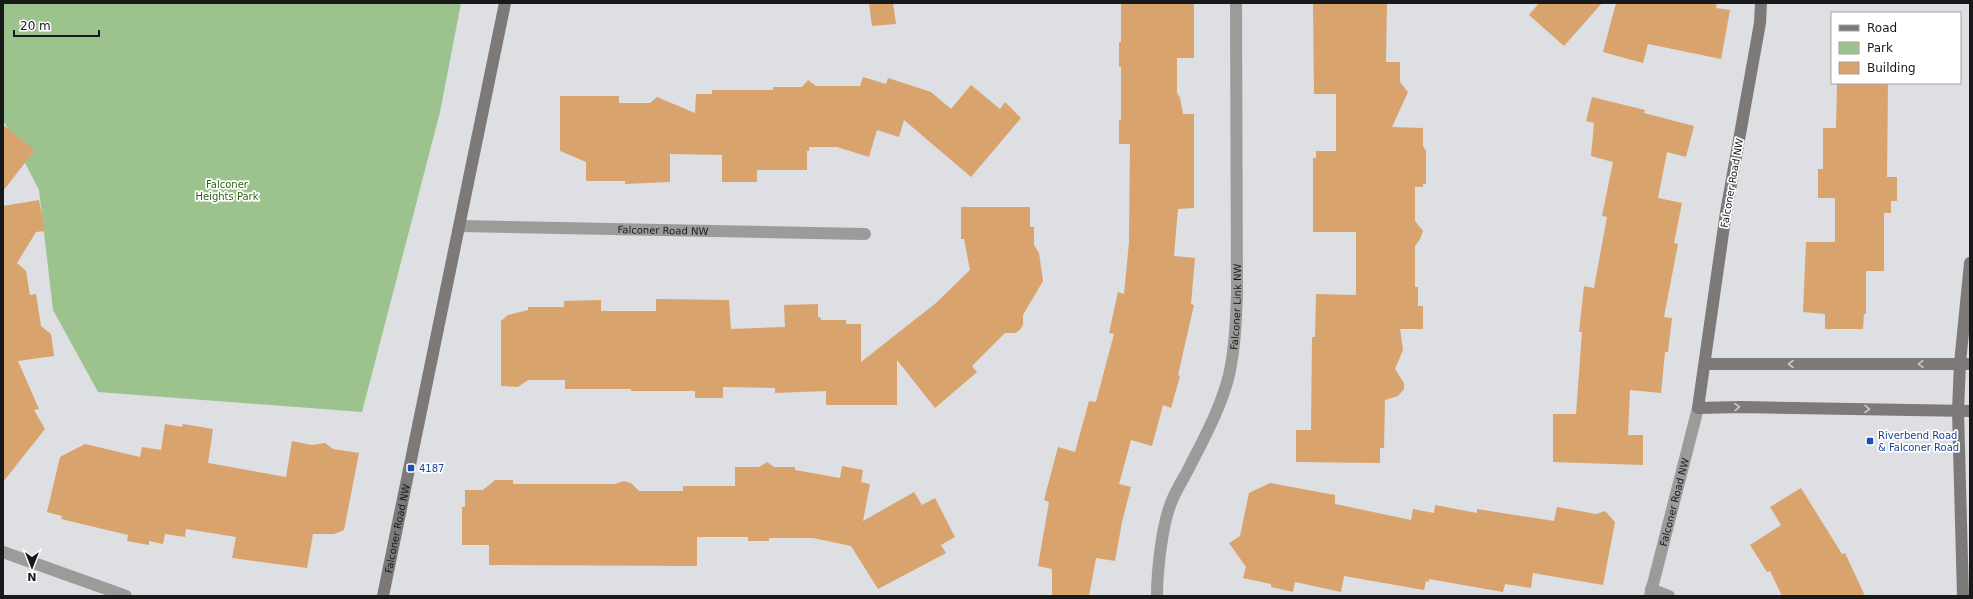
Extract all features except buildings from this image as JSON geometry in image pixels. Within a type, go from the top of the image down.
[{"type":"street","name":"Falconer Road NW","points":[[383,596],[505,3]]},
{"type":"street","name":"Falconer Link NW","points":[[1157,596],[1160,555],[1170,504],[1205,438],[1228,376],[1236,339],[1236,3]]},
{"type":"street","name":"Falconer Road NW","points":[[1650,593],[1698,408],[1726,212],[1760,23],[1761,3]]},
{"type":"street","name":"Falconer Road NW","points":[[460,226],[865,234]]},
{"type":"street","points":[[1963,596],[1965,363],[1970,263]]},
{"type":"street","points":[[1705,364],[1965,363]]},
{"type":"street","points":[[1698,408],[1749,407],[1964,411]]},
{"type":"street","points":[[3,552],[126,596]]},
{"type":"street","points":[[1650,593],[1670,596]]},
{"type":"green space","name":"Falconer Heights Park","points":[[3,3],[461,3],[440,112],[362,412],[98,392],[53,310],[39,190],[3,120]]},
{"type":"place","name":"Riverbend Road & Falconer Road","points":[[1870,441]]},
{"type":"place","name":"4187","points":[[411,468]]}]
